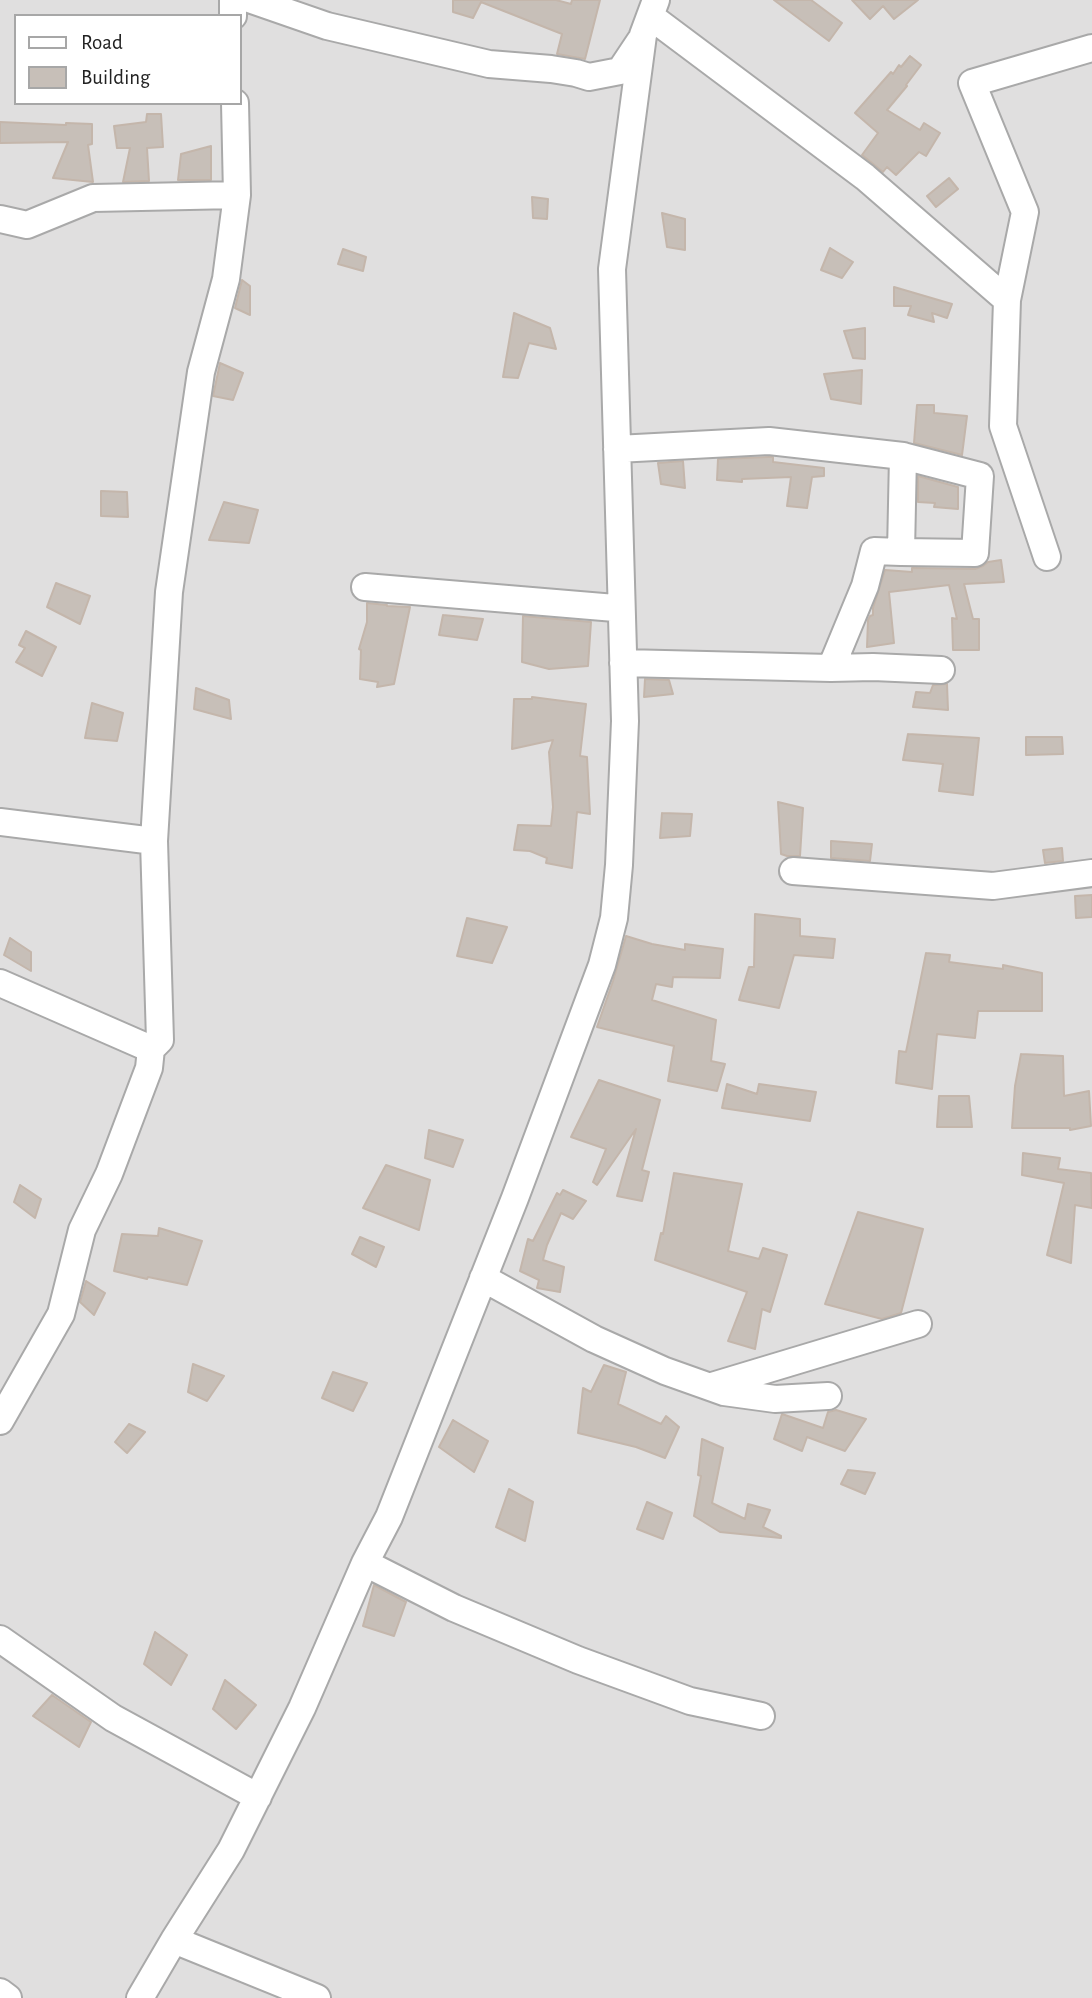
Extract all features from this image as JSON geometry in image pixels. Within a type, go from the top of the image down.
[{"type":"street","points":[[252,0],[327,26],[489,64],[551,69],[589,77],[620,71],[650,17]]},
{"type":"street","points":[[650,17],[864,177],[1007,300]]},
{"type":"street","points":[[140,1998],[231,1850],[302,1708],[365,1563],[389,1517],[484,1278],[602,965],[614,918],[619,865],[624,734],[612,269],[650,17]]},
{"type":"street","points":[[1046,557],[1003,426],[1007,300],[1025,212],[972,83],[1092,48]]},
{"type":"street","points":[[0,1421],[61,1314],[82,1230],[109,1174],[149,1068],[151,1049],[160,1040],[154,841],[169,592],[201,372],[226,279],[237,195],[235,105]]},
{"type":"street","points":[[0,219],[27,225],[93,198],[237,195]]},
{"type":"street","points":[[617,449],[769,441],[903,456],[980,475],[975,553],[874,551],[865,586],[831,668]]},
{"type":"street","points":[[901,552],[903,456]]},
{"type":"street","points":[[365,587],[615,608],[621,612]]},
{"type":"street","points":[[623,663],[941,670]]},
{"type":"street","points":[[0,822],[154,841]]},
{"type":"street","points":[[793,872],[993,886],[1092,873]]},
{"type":"street","points":[[0,983],[151,1049]]},
{"type":"street","points":[[484,1278],[594,1339],[665,1371],[724,1392],[775,1399],[828,1396]]},
{"type":"street","points":[[710,1387],[918,1324]]},
{"type":"street","points":[[365,1563],[454,1608],[578,1660],[690,1701],[761,1716]]},
{"type":"street","points":[[0,1639],[113,1718],[258,1797]]},
{"type":"street","points":[[174,1940],[317,1998]]},
{"type":"street","points":[[0,1992],[8,1998]]},
{"type":"shaded area","points":[[0,0],[1092,0],[1092,1998],[0,1998]]},
{"type":"building","points":[[453,0],[556,0],[571,4],[572,0],[600,0],[585,59],[557,54],[562,34],[481,2],[473,18],[453,12]]},
{"type":"building","points":[[774,0],[811,0],[842,23],[829,41]]},
{"type":"building","points":[[852,0],[918,0],[894,19],[883,6],[870,19]]},
{"type":"building","points":[[910,56],[921,65],[887,110],[920,130],[924,123],[940,133],[926,156],[919,152],[896,175],[887,167],[883,172],[862,155],[878,133],[855,113],[891,72],[893,74]]},
{"type":"building","points":[[147,114],[161,114],[163,147],[147,148],[149,181],[123,182],[130,148],[117,148],[114,126],[146,122]]},
{"type":"building","points":[[0,122],[92,124],[92,144],[88,145],[93,182],[53,178],[68,142],[0,143]]},
{"type":"building","points":[[211,146],[211,180],[178,180],[181,154]]},
{"type":"building","points":[[949,178],[958,189],[936,207],[927,196]]},
{"type":"building","points":[[532,197],[548,199],[547,219],[533,218]]},
{"type":"building","points":[[662,213],[685,219],[685,250],[667,247]]},
{"type":"building","points":[[830,248],[853,262],[842,278],[821,270]]},
{"type":"building","points":[[343,249],[366,257],[363,271],[338,264]]},
{"type":"building","points":[[242,280],[250,286],[250,315],[235,308]]},
{"type":"building","points":[[894,287],[952,304],[947,318],[932,313],[934,322],[908,315],[911,306],[894,306]]},
{"type":"building","points":[[514,313],[550,328],[556,349],[529,343],[518,378],[503,377]]},
{"type":"building","points":[[865,328],[865,359],[853,358],[844,331]]},
{"type":"building","points":[[220,363],[243,373],[233,400],[213,396]]},
{"type":"building","points":[[862,370],[861,404],[831,399],[824,374]]},
{"type":"building","points":[[917,405],[934,405],[934,413],[967,416],[962,455],[914,443]]},
{"type":"building","points":[[773,457],[773,462],[824,468],[824,476],[812,477],[807,508],[787,506],[791,477],[742,479],[742,482],[717,480],[718,459]]},
{"type":"building","points":[[683,461],[685,488],[661,484],[658,463]]},
{"type":"building","points":[[918,476],[958,487],[958,509],[934,507],[935,503],[918,502]]},
{"type":"building","points":[[101,491],[127,492],[128,517],[101,516]]},
{"type":"building","points":[[224,502],[258,510],[249,543],[209,540]]},
{"type":"building","points":[[1001,560],[1004,582],[964,584],[973,619],[979,619],[979,650],[953,650],[952,618],[957,619],[949,585],[889,592],[894,643],[867,647],[868,620],[873,615],[885,570],[912,572],[912,568],[975,569],[988,562]]},
{"type":"building","points":[[56,583],[90,596],[80,624],[47,607]]},
{"type":"building","points":[[367,603],[410,607],[394,684],[377,687],[378,682],[360,679],[359,649],[367,622]]},
{"type":"building","points":[[443,615],[483,619],[477,640],[439,635]]},
{"type":"building","points":[[523,616],[591,622],[588,666],[549,669],[522,662]]},
{"type":"building","points":[[26,631],[56,647],[42,676],[16,662],[25,648],[19,645]]},
{"type":"building","points":[[645,679],[669,680],[673,694],[644,697]]},
{"type":"building","points":[[947,684],[948,710],[913,707],[916,692],[930,693],[933,685]]},
{"type":"building","points":[[196,688],[229,700],[231,719],[194,709]]},
{"type":"building","points":[[532,697],[586,704],[580,756],[587,757],[590,814],[577,812],[572,868],[546,863],[547,858],[530,851],[514,850],[518,825],[551,826],[553,807],[549,752],[553,740],[512,749],[514,699]]},
{"type":"building","points":[[92,703],[123,713],[117,741],[85,738]]},
{"type":"building","points":[[908,734],[979,738],[973,795],[939,791],[943,764],[903,760]]},
{"type":"building","points":[[1026,737],[1062,737],[1063,754],[1026,755]]},
{"type":"building","points":[[778,802],[803,808],[800,856],[781,854]]},
{"type":"building","points":[[662,813],[692,814],[690,836],[660,838]]},
{"type":"building","points":[[831,841],[872,844],[870,861],[831,858]]},
{"type":"building","points":[[1062,848],[1063,861],[1045,863],[1043,850]]},
{"type":"building","points":[[1092,895],[1092,917],[1076,918],[1075,896]]},
{"type":"building","points":[[755,914],[800,919],[800,936],[835,939],[833,958],[794,955],[779,1008],[739,1000],[749,967],[754,967]]},
{"type":"building","points":[[467,918],[507,927],[492,963],[457,956]]},
{"type":"building","points":[[626,936],[685,950],[685,944],[723,949],[720,978],[673,977],[672,987],[656,984],[652,1000],[716,1020],[711,1061],[725,1064],[717,1091],[668,1081],[674,1046],[597,1027]]},
{"type":"building","points":[[10,938],[31,952],[31,971],[4,955]]},
{"type":"building","points":[[926,953],[950,955],[949,962],[1003,969],[1003,965],[1042,973],[1042,1011],[978,1011],[975,1038],[937,1034],[932,1089],[896,1083],[899,1051],[906,1052]]},
{"type":"building","points":[[1021,1054],[1063,1056],[1064,1096],[1089,1091],[1091,1126],[1070,1130],[1012,1128]]},
{"type":"building","points":[[599,1080],[660,1100],[642,1170],[649,1172],[642,1201],[617,1196],[636,1129],[597,1185],[593,1182],[606,1149],[571,1137]]},
{"type":"building","points":[[727,1084],[757,1094],[759,1084],[816,1092],[810,1121],[722,1108]]},
{"type":"building","points":[[939,1096],[969,1096],[972,1127],[937,1127]]},
{"type":"building","points":[[429,1130],[463,1140],[453,1167],[425,1158]]},
{"type":"building","points":[[1023,1153],[1060,1158],[1058,1169],[1091,1173],[1092,1208],[1075,1205],[1071,1263],[1047,1255],[1064,1183],[1022,1175]]},
{"type":"building","points":[[386,1165],[430,1180],[419,1230],[363,1208]]},
{"type":"building","points":[[674,1173],[742,1184],[728,1251],[759,1259],[763,1248],[787,1255],[770,1312],[762,1309],[755,1349],[728,1341],[747,1292],[655,1260],[661,1233],[663,1234]]},
{"type":"building","points":[[20,1185],[41,1199],[35,1218],[14,1202]]},
{"type":"building","points":[[563,1190],[586,1201],[573,1219],[561,1213],[547,1245],[543,1260],[564,1267],[560,1292],[537,1288],[539,1280],[520,1271],[528,1239],[533,1241],[557,1193],[560,1195]]},
{"type":"building","points":[[858,1212],[923,1229],[901,1313],[882,1319],[825,1304]]},
{"type":"building","points":[[159,1228],[202,1241],[187,1285],[114,1271],[122,1234],[158,1236]]},
{"type":"building","points":[[360,1237],[384,1247],[376,1267],[352,1254]]},
{"type":"building","points":[[86,1281],[105,1293],[94,1315],[80,1302]]},
{"type":"building","points":[[193,1364],[224,1376],[207,1401],[188,1392]]},
{"type":"building","points":[[604,1365],[626,1372],[618,1404],[661,1424],[666,1416],[679,1427],[665,1458],[636,1447],[578,1433],[583,1388],[591,1392]]},
{"type":"building","points":[[333,1372],[367,1383],[353,1411],[322,1398]]},
{"type":"building","points":[[836,1410],[866,1419],[845,1451],[807,1437],[802,1451],[774,1439],[782,1414],[823,1428],[828,1412]]},
{"type":"building","points":[[453,1420],[488,1441],[474,1472],[439,1447]]},
{"type":"building","points":[[129,1424],[145,1432],[127,1453],[115,1442]]},
{"type":"building","points":[[702,1439],[723,1448],[712,1503],[745,1519],[748,1504],[770,1510],[763,1527],[781,1538],[720,1532],[694,1516],[701,1476],[698,1475]]},
{"type":"building","points":[[848,1470],[875,1473],[865,1494],[841,1484]]},
{"type":"building","points":[[509,1489],[533,1502],[525,1541],[496,1527]]},
{"type":"building","points":[[647,1502],[672,1513],[663,1539],[637,1529]]},
{"type":"building","points":[[374,1585],[406,1602],[394,1636],[363,1626]]},
{"type":"building","points":[[155,1632],[187,1655],[171,1685],[144,1664]]},
{"type":"building","points":[[225,1680],[256,1705],[236,1729],[213,1709]]},
{"type":"building","points":[[52,1695],[91,1722],[79,1747],[33,1716]]}]
